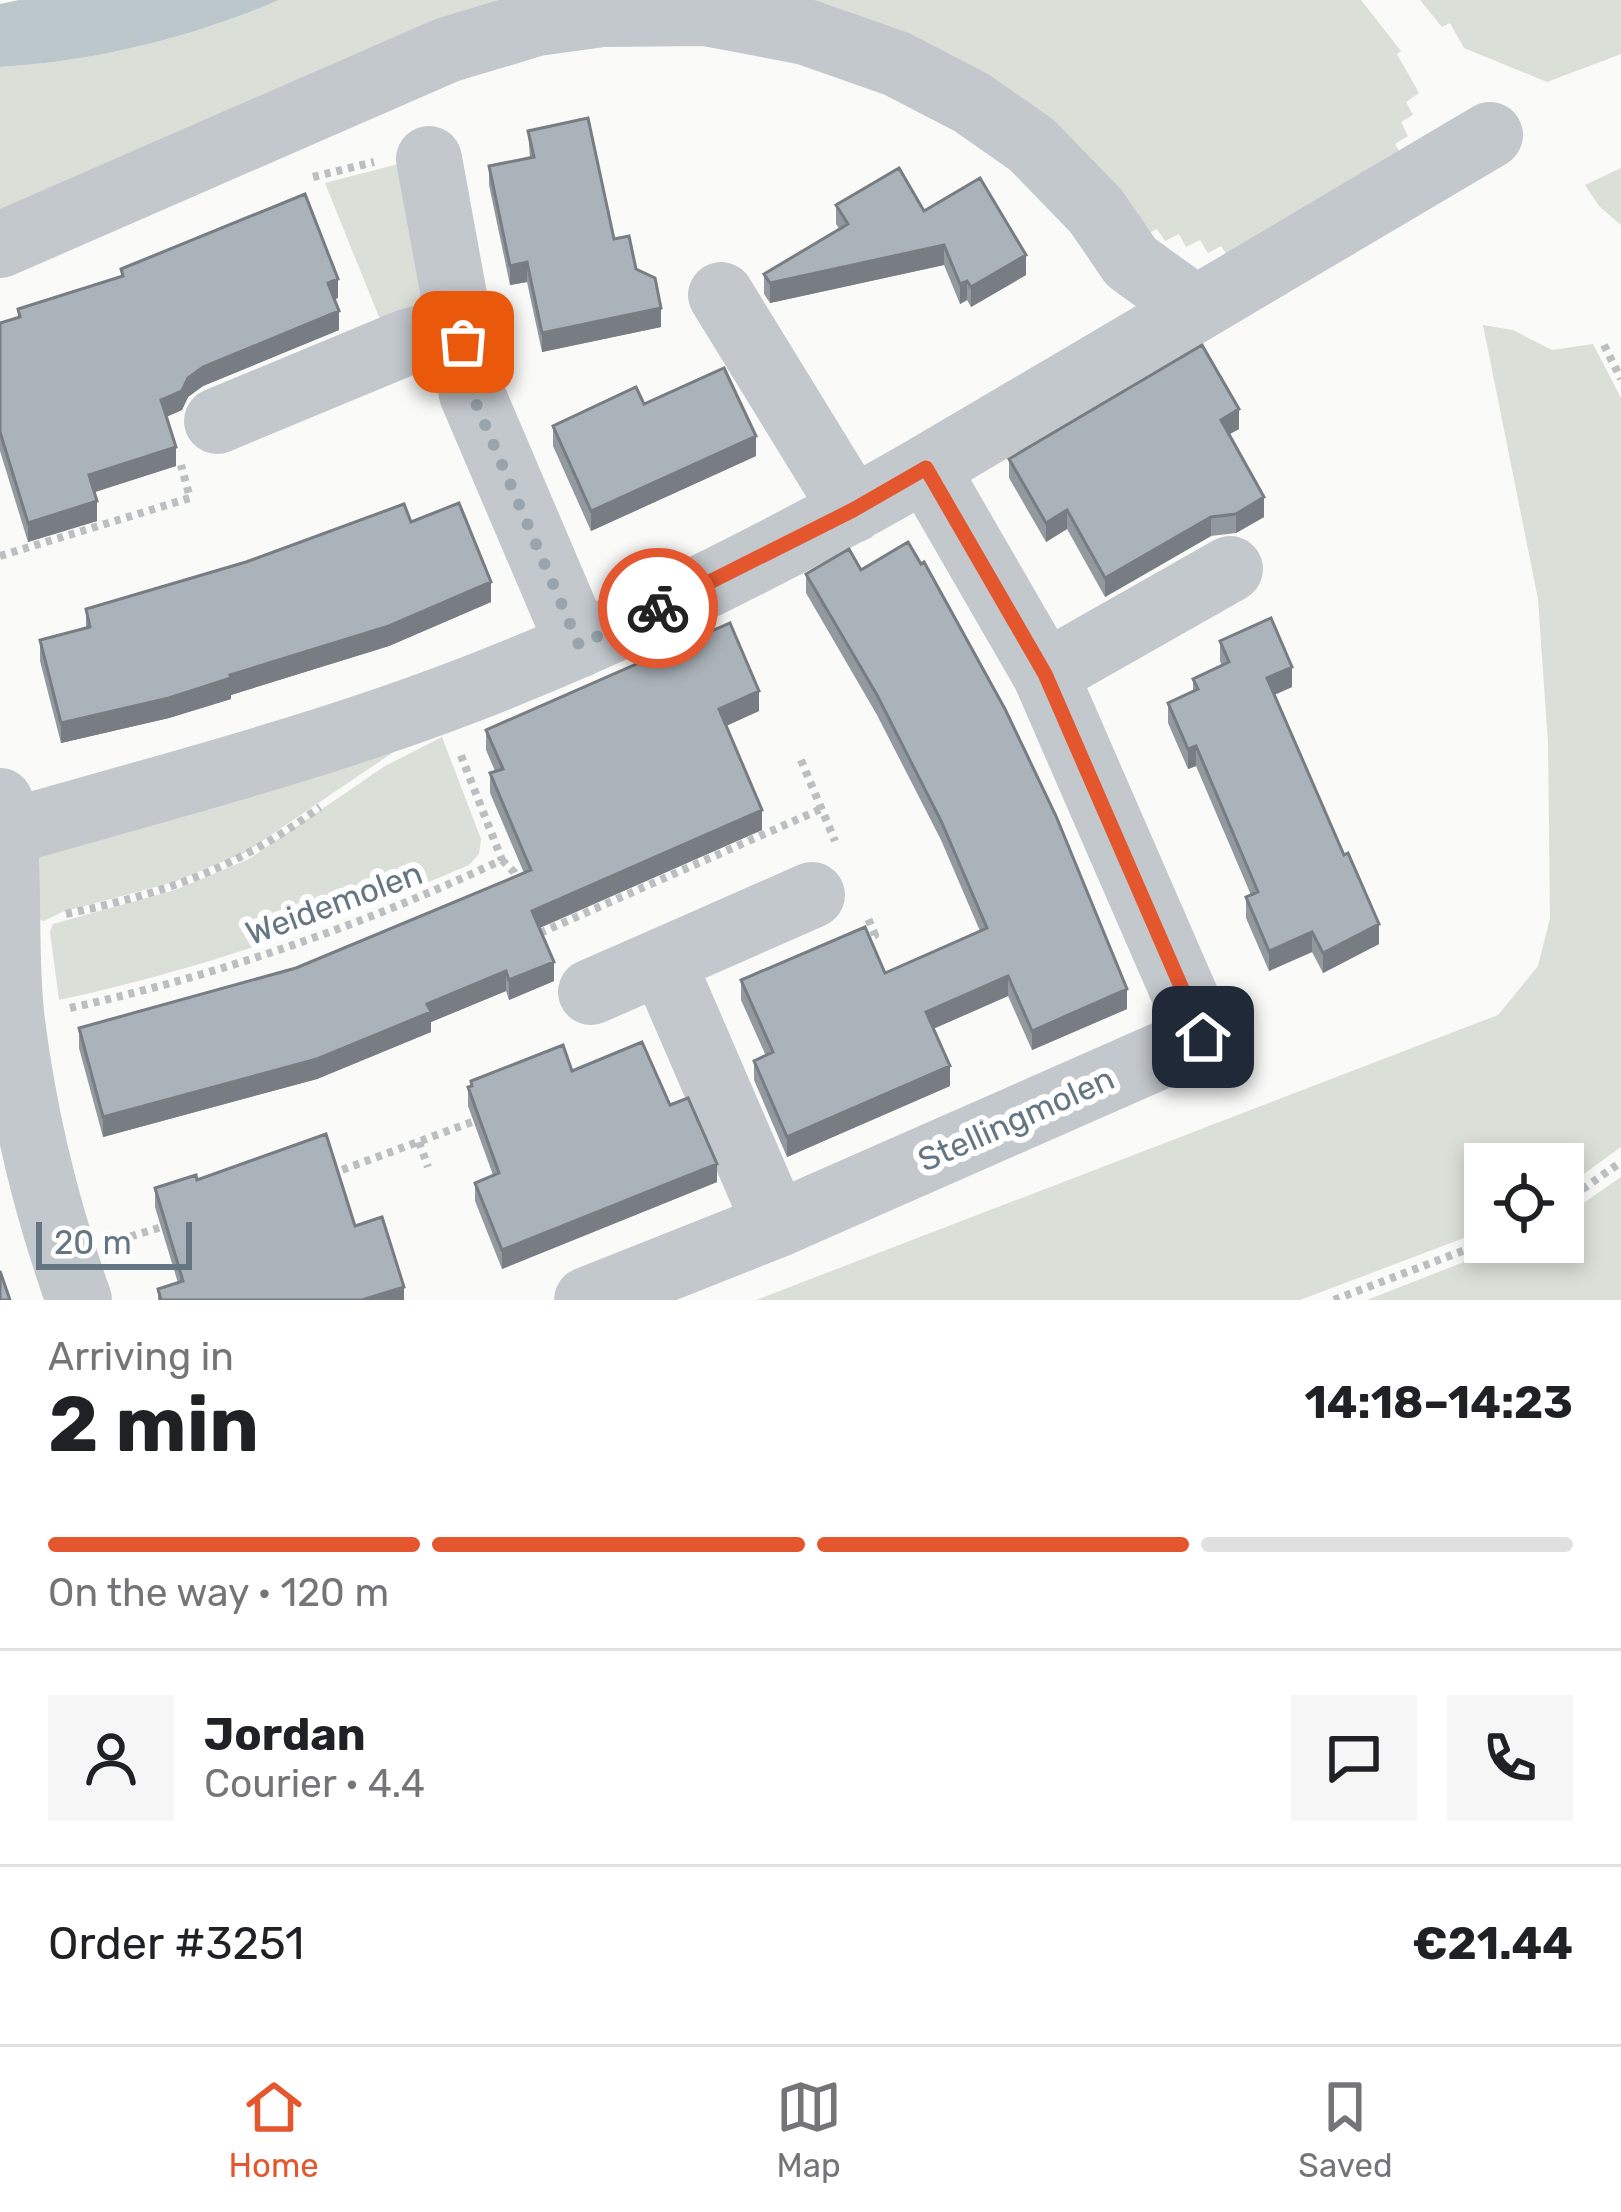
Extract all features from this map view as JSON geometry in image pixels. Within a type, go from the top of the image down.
[{"type":"street","points":[[0,245],[447,50],[537,23],[706,13],[806,32],[897,64],[972,104],[1032,145],[1096,211],[1131,262],[1196,309]]},
{"type":"street","points":[[72,1278],[33,1138],[3,817],[276,756],[441,701],[579,645],[853,510],[1490,135]]},
{"type":"street","points":[[429,159],[472,394],[579,645]]},
{"type":"street","points":[[721,295],[853,510]]},
{"type":"street","points":[[198,441],[407,342],[460,328]]},
{"type":"street","name":"Stellingmolen","points":[[587,1300],[776,1225],[1203,1037],[1045,674],[926,468]]},
{"type":"street","points":[[1045,674],[1230,569]]},
{"type":"street","points":[[591,992],[812,895]]},
{"type":"street","points":[[662,962],[776,1225]]},
{"type":"path","points":[[1604,345],[1621,379]]},
{"type":"path","points":[[0,556],[190,498],[198,441]]},
{"type":"path","name":"Weidemolen","points":[[19,967],[115,998],[284,950],[423,897],[502,860],[441,701]]},
{"type":"path","points":[[19,967],[271,843],[337,794]]},
{"type":"path","points":[[540,933],[821,809]]},
{"type":"path","points":[[321,1177],[486,1116]]},
{"type":"path","points":[[419,1142],[428,1167]]},
{"type":"path","points":[[1584,1188],[1621,1162]]},
{"type":"path","points":[[72,1278],[171,1224]]},
{"type":"path","points":[[1334,1300],[1464,1250]]},
{"type":"shaded area","points":[[19,0],[279,0],[142,46],[0,67],[0,4]]},
{"type":"shaded area","points":[[279,0],[545,0],[0,223],[0,67],[142,46]]},
{"type":"shaded area","points":[[761,0],[1361,0],[1401,51],[1397,54],[1419,93],[1406,102],[1413,115],[1401,122],[1408,136],[1395,144],[1403,157],[1229,258],[1221,246],[1208,253],[1200,240],[1186,247],[1179,234],[1165,241],[1157,229],[1144,236]]},
{"type":"shaded area","points":[[1420,0],[1621,0],[1621,54],[1547,82],[1464,48],[1450,23],[1442,27]]},
{"type":"shaded area","points":[[402,163],[433,301],[383,327],[325,183]]},
{"type":"shaded area","points":[[1621,168],[1621,225],[1599,206],[1585,185]]},
{"type":"shaded area","points":[[1483,325],[1513,330],[1552,350],[1593,344],[1621,398],[1621,1147],[1584,1174],[1584,1143],[1464,1143],[1464,1238],[1300,1300],[756,1300],[1498,1015],[1538,966],[1550,918],[1548,743],[1538,599]]},
{"type":"shaded area","points":[[442,737],[481,839],[479,854],[469,865],[267,943],[59,1000],[50,932],[53,924],[175,890],[249,859],[385,766]]},
{"type":"shaded area","points":[[395,751],[246,852],[174,882],[44,921],[35,919],[32,849]]},
{"type":"shaded area","points":[[1621,1177],[1621,1300],[1367,1300],[1464,1262],[1584,1263],[1584,1203]]},
{"type":"building","points":[[588,118],[614,239],[629,236],[636,269],[655,278],[661,308],[542,333],[527,262],[510,266],[489,166],[534,157],[528,131]]},
{"type":"building","points":[[899,168],[924,211],[980,178],[1026,255],[971,287],[967,281],[960,284],[944,245],[770,283],[764,274],[848,224],[836,205]]},
{"type":"building","points":[[305,194],[338,279],[328,283],[339,311],[203,367],[188,378],[182,391],[161,400],[176,447],[89,475],[97,501],[28,523],[0,432],[0,323],[20,317],[18,309],[123,276],[121,269]]},
{"type":"building","points":[[1202,345],[1239,409],[1221,420],[1264,497],[1236,514],[1211,517],[1105,578],[1067,510],[1046,523],[1009,459]]},
{"type":"building","points":[[724,368],[756,436],[591,511],[553,426],[636,387],[644,404]]},
{"type":"building","points":[[459,503],[491,582],[389,626],[231,678],[61,723],[40,640],[90,627],[86,609],[246,562],[404,504],[411,522]]},
{"type":"building","points":[[908,542],[924,562],[1005,709],[1056,816],[1127,989],[1032,1031],[1008,976],[926,1012],[950,1066],[787,1137],[754,1061],[773,1052],[741,980],[865,927],[885,973],[987,928],[941,821],[877,695],[806,574],[849,549],[861,570]]},
{"type":"building","points":[[1271,618],[1292,667],[1267,678],[1379,924],[1323,953],[1312,932],[1269,951],[1246,897],[1258,892],[1196,746],[1188,749],[1168,703],[1198,689],[1193,679],[1229,662],[1220,641]]},
{"type":"building","points":[[730,623],[759,691],[719,709],[762,810],[532,911],[554,962],[509,980],[506,971],[427,1004],[431,1012],[317,1059],[103,1117],[79,1028],[296,968],[531,870],[490,773],[503,769],[486,730]]},
{"type":"building","points":[[642,1042],[670,1105],[688,1098],[717,1164],[502,1250],[475,1183],[499,1173],[468,1087],[471,1081],[563,1045],[572,1071]]},
{"type":"building","points":[[326,1134],[355,1226],[382,1217],[404,1287],[362,1300],[161,1300],[158,1289],[183,1281],[155,1188],[196,1175],[197,1180]]},
{"type":"building","points":[[0,1271],[10,1300],[0,1300]]},
{"type":"way so far","points":[[463,342],[472,394],[579,645],[658,608]]},
{"type":"route","points":[[658,608],[926,468],[1045,674],[1203,1037]]}]
